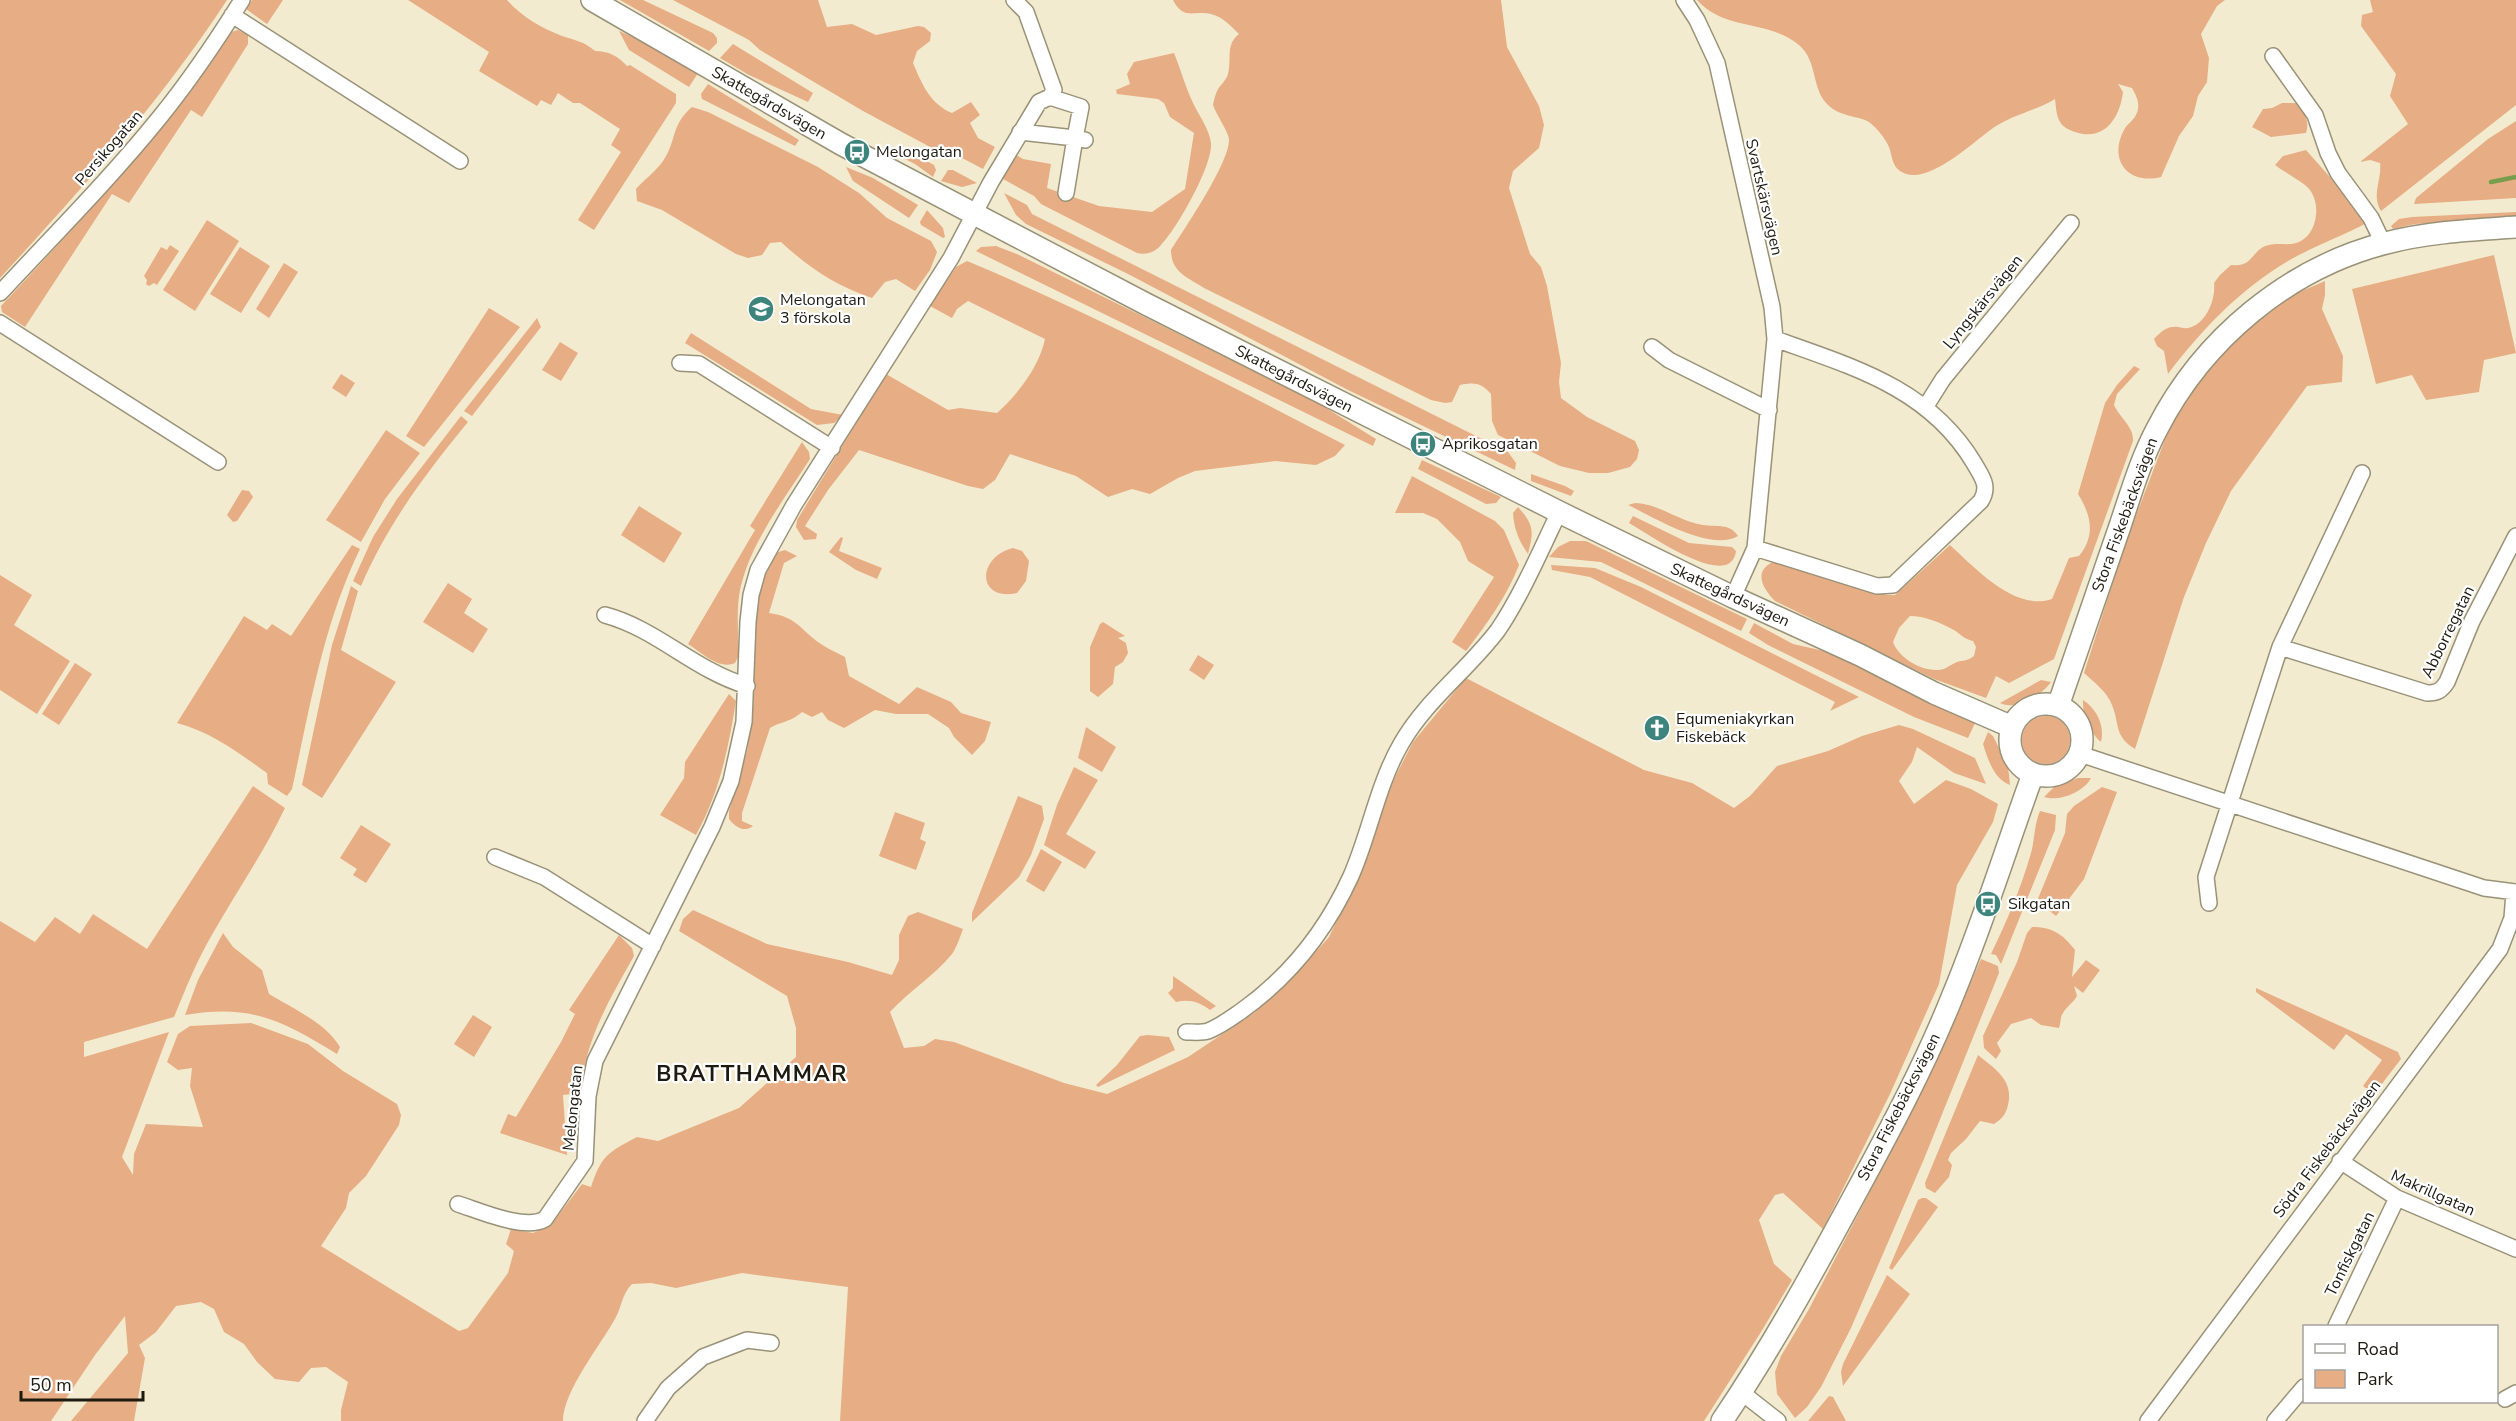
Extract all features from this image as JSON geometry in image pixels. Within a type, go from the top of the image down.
[{"type":"street","name":"Persikogatan","points":[[0,293],[71,219],[160,117],[242,0]]},
{"type":"street","name":"Skattegårdsvägen","points":[[592,0],[755,96],[973,215],[1559,512],[1733,597],[2012,727]]},
{"type":"street","points":[[1014,0],[1028,6],[1054,86],[1050,97],[1081,107],[1080,139],[1066,193]]},
{"type":"street","name":"Svartskärsvägen","points":[[1684,0],[1697,20],[1717,63],[1772,308],[1775,339],[1755,548],[1733,597]]},
{"type":"street","points":[[232,15],[460,161]]},
{"type":"street","points":[[2273,56],[2315,115],[2328,153],[2338,173],[2371,218],[2383,243]]},
{"type":"street","name":"Melongatan","points":[[458,1204],[529,1224],[538,1223],[545,1219],[585,1161],[588,1096],[595,1061],[712,827],[731,781],[744,722],[748,622],[758,570],[794,505],[951,258],[1020,132],[1039,102],[1050,97]]},
{"type":"street","points":[[1020,132],[1080,139]]},
{"type":"street","name":"Lyngskärsvägen","points":[[1926,406],[1943,379],[2071,223]]},
{"type":"street","name":"Stora Fiskebäcksvägen","points":[[2058,705],[2138,475],[2157,429],[2176,396],[2218,343],[2261,304],[2310,272],[2335,261],[2383,243],[2433,234],[2516,227]]},
{"type":"street","points":[[0,323],[218,462]]},
{"type":"street","points":[[1755,548],[1877,586],[1893,585],[1903,578],[1981,501],[1986,493],[1984,481],[1962,444],[1946,424],[1926,406],[1848,365],[1775,339]]},
{"type":"street","points":[[1652,347],[1670,360],[1769,410]]},
{"type":"street","points":[[680,363],[699,364],[832,448]]},
{"type":"street","points":[[2209,903],[2206,877],[2280,647],[2362,473]]},
{"type":"street","points":[[1186,1032],[1207,1031],[1227,1021],[1257,1000],[1314,941],[1352,875],[1378,792],[1401,744],[1428,707],[1472,662],[1499,628],[1559,512]]},
{"type":"street","name":"Abborregatan","points":[[2280,647],[2427,693],[2437,693],[2447,682],[2472,621],[2516,536]]},
{"type":"street","points":[[605,615],[630,622],[708,671],[747,686]]},
{"type":"street","points":[[2045,704],[2058,705],[2072,715],[2081,729],[2080,754],[2072,766],[2060,774],[2047,776],[2033,774],[2018,763],[2012,752],[2010,740],[2012,727],[2018,716],[2028,709],[2045,704]]},
{"type":"street","points":[[2080,754],[2484,888],[2515,892]]},
{"type":"street","name":"Stora Fiskebäcksvägen","points":[[1722,1421],[1832,1236],[1918,1072],[1953,997],[1979,930],[2033,774]]},
{"type":"street","points":[[495,857],[544,877],[653,946]]},
{"type":"street","name":"Södra Fiskebäcksvägen","points":[[2148,1421],[2499,949],[2512,918],[2515,892]]},
{"type":"street","name":"Makrillgatan","points":[[2340,1161],[2397,1198],[2516,1249]]},
{"type":"street","name":"Tonfiskgatan","points":[[2336,1325],[2397,1198]]},
{"type":"street","points":[[645,1421],[668,1388],[703,1357],[747,1340],[771,1343]]},
{"type":"street","points":[[2275,1421],[2303,1388]]},
{"type":"street","points":[[1741,1392],[1779,1421]]},
{"type":"green space","points":[[0,0],[227,0],[175,74],[120,144],[0,278]]},
{"type":"green space","points":[[252,0],[283,0],[267,24],[246,9]]},
{"type":"green space","points":[[408,0],[507,0],[525,17],[539,26],[584,43],[595,51],[612,55],[676,94],[676,103],[594,230],[578,220],[621,152],[611,145],[620,129],[580,103],[573,103],[558,93],[551,105],[541,100],[537,106],[479,71],[489,52]]},
{"type":"green space","points":[[620,0],[643,0],[713,33],[717,38],[717,43],[709,51]]},
{"type":"green space","points":[[673,0],[818,0],[827,27],[852,24],[876,35],[918,26],[924,27],[931,33],[930,41],[917,51],[913,63],[923,86],[932,99],[952,113],[971,102],[980,115],[970,123],[978,138],[995,147],[983,169],[964,159],[945,155],[863,111],[760,50],[749,40]]},
{"type":"green space","points":[[1173,0],[1501,0],[1507,47],[1539,106],[1544,125],[1539,148],[1513,171],[1509,188],[1530,254],[1541,267],[1547,286],[1561,363],[1559,382],[1561,398],[1587,417],[1635,441],[1639,450],[1637,459],[1630,467],[1608,473],[1589,473],[1560,466],[1498,435],[1492,421],[1491,394],[1481,386],[1460,385],[1452,402],[1431,400],[1204,288],[1177,269],[1171,250],[1206,195],[1227,149],[1229,139],[1213,105],[1217,91],[1228,74],[1232,43],[1239,34],[1219,17],[1205,13],[1185,13]]},
{"type":"green space","points":[[1697,0],[2225,0],[2217,6],[2201,34],[2209,58],[2207,82],[2198,96],[2193,116],[2179,136],[2161,177],[2149,179],[2131,174],[2120,160],[2118,151],[2120,141],[2125,128],[2136,115],[2138,104],[2132,88],[2118,84],[2123,92],[2118,111],[2114,119],[2102,131],[2085,134],[2066,128],[2059,119],[2055,99],[1993,128],[1961,153],[1935,169],[1922,174],[1910,175],[1897,169],[1889,147],[1875,127],[1865,120],[1838,112],[1828,105],[1819,91],[1809,59],[1799,45],[1774,32],[1721,17],[1708,10]]},
{"type":"green space","points":[[2370,0],[2516,0],[2516,105],[2381,211],[2377,199],[2380,163],[2370,160],[2360,162],[2408,124],[2390,96],[2396,74],[2361,26],[2362,15],[2373,12]]},
{"type":"green space","points":[[238,30],[248,35],[248,44],[202,117],[191,110],[129,203],[112,194],[25,327],[2,312],[1,306],[122,174],[178,105],[231,32]]},
{"type":"green space","points":[[619,31],[660,49],[698,73],[689,87],[629,50]]},
{"type":"green space","points":[[733,44],[813,93],[808,102],[749,75],[720,58]]},
{"type":"green space","points":[[1174,53],[1211,143],[1210,153],[1200,181],[1168,237],[1156,250],[1137,253],[1041,204],[1034,196],[1003,179],[1015,154],[1023,159],[1051,164],[1047,188],[1099,206],[1152,212],[1185,189],[1194,133],[1170,117],[1164,103],[1158,99],[1117,94],[1116,90],[1130,84],[1127,74],[1134,62]]},
{"type":"green space","points":[[708,84],[799,140],[795,146],[702,99],[701,94]]},
{"type":"green space","points":[[2282,103],[2297,103],[2307,120],[2306,133],[2271,137],[2252,127],[2263,109]]},
{"type":"green space","points":[[692,107],[708,112],[818,167],[859,193],[887,218],[931,241],[937,252],[930,270],[915,291],[896,279],[885,282],[872,298],[846,288],[823,275],[781,242],[770,243],[762,255],[748,258],[736,254],[662,210],[637,201],[636,189],[663,161],[680,121]]},
{"type":"green space","points":[[2516,121],[2516,198],[2414,204],[2416,198],[2488,139]]},
{"type":"green space","points":[[2306,150],[2367,219],[2363,225],[2297,256],[2260,280],[2210,324],[2168,374],[2164,351],[2157,346],[2154,339],[2162,331],[2174,327],[2188,328],[2200,322],[2205,317],[2211,303],[2214,283],[2231,265],[2244,264],[2259,250],[2269,245],[2297,243],[2312,230],[2316,214],[2314,198],[2305,185],[2275,165],[2283,156]]},
{"type":"green space","points":[[910,152],[934,165],[936,170],[933,177],[899,156],[900,153],[907,156]]},
{"type":"green space","points":[[846,167],[873,178],[918,205],[909,218],[853,181]]},
{"type":"green space","points":[[948,170],[953,170],[977,183],[962,187],[941,181]]},
{"type":"green space","points":[[1004,193],[1027,205],[1032,214],[1508,452],[1516,463],[1515,470],[1348,390],[1130,275],[1026,224],[1016,215]]},
{"type":"green space","points":[[927,210],[943,228],[945,237],[921,225],[920,222]]},
{"type":"green space","points":[[2516,212],[2516,216],[2415,224],[2393,229],[2391,226],[2399,219],[2412,217]]},
{"type":"green space","points":[[207,220],[239,241],[195,311],[163,290]]},
{"type":"green space","points":[[170,245],[179,251],[157,285],[154,283],[149,286],[144,276],[161,247],[167,250]]},
{"type":"green space","points":[[996,246],[1019,255],[1318,403],[1376,439],[1373,446],[976,251],[981,247]]},
{"type":"green space","points":[[240,247],[270,266],[241,313],[210,294]]},
{"type":"green space","points":[[2494,255],[2516,353],[2484,360],[2479,392],[2426,400],[2412,375],[2376,384],[2352,289]]},
{"type":"green space","points":[[967,261],[1111,326],[1345,445],[1335,456],[1316,465],[1275,461],[1195,471],[1150,494],[1132,489],[1108,497],[1076,476],[1010,454],[995,480],[983,489],[859,450],[828,490],[805,526],[817,534],[816,539],[804,540],[796,527],[797,520],[886,374],[948,410],[960,408],[997,413],[1020,389],[1033,370],[1045,339],[968,301],[957,309],[952,318],[930,306],[956,267]]},
{"type":"green space","points":[[284,263],[298,272],[269,318],[256,309]]},
{"type":"green space","points":[[2325,281],[2322,309],[2343,356],[2342,382],[2307,386],[2231,491],[2184,597],[2135,749],[2121,735],[2107,696],[2084,673],[2125,544],[2166,437],[2188,394],[2230,341],[2279,301]]},
{"type":"green space","points":[[489,308],[520,327],[424,447],[406,436]]},
{"type":"green space","points":[[537,318],[541,327],[472,416],[464,411]]},
{"type":"green space","points":[[691,333],[811,409],[843,415],[834,423],[817,425],[685,343]]},
{"type":"green space","points":[[560,342],[578,353],[561,381],[542,370]]},
{"type":"green space","points":[[2134,366],[2140,369],[2117,394],[2114,405],[2129,427],[2133,441],[2054,659],[2009,683],[1996,676],[1986,698],[1934,679],[1775,601],[1763,584],[1762,573],[1765,568],[1778,560],[1887,595],[1895,595],[1950,545],[1983,575],[2010,593],[2024,599],[2038,601],[2052,599],[2069,558],[2079,556],[2088,540],[2089,517],[2078,494],[2105,403]],"holes":[[[1910,616],[1942,624],[1973,641],[1976,647],[1974,656],[1937,670],[1914,664],[1901,654],[1893,642],[1899,628]]]},
{"type":"green space","points":[[341,374],[355,383],[346,397],[332,388]]},
{"type":"green space","points":[[461,416],[468,422],[408,500],[361,586],[353,581],[373,537],[397,499]]},
{"type":"green space","points":[[386,430],[420,453],[385,499],[361,542],[326,520]]},
{"type":"green space","points":[[802,442],[809,452],[810,459],[762,534],[742,582],[738,610],[738,657],[735,663],[729,665],[717,662],[688,644],[755,530],[750,526]]},
{"type":"green space","points":[[1422,460],[1501,497],[1496,503],[1486,504],[1418,469]]},
{"type":"green space","points":[[1531,474],[1574,491],[1571,496],[1531,481]]},
{"type":"green space","points":[[1412,476],[1495,521],[1504,530],[1519,565],[1496,610],[1466,651],[1452,642],[1494,577],[1468,561],[1460,542],[1437,519],[1423,513],[1395,513]]},
{"type":"green space","points":[[242,490],[249,491],[253,497],[237,521],[233,522],[227,515]]},
{"type":"green space","points":[[1635,503],[1653,506],[1694,523],[1727,527],[1738,536],[1726,540],[1698,537],[1667,525],[1628,505]]},
{"type":"green space","points":[[639,506],[682,533],[664,563],[621,535]]},
{"type":"green space","points":[[1518,507],[1530,524],[1532,534],[1528,554],[1514,524],[1513,513]]},
{"type":"green space","points":[[1633,516],[1689,543],[1732,547],[1736,551],[1731,562],[1720,566],[1705,563],[1669,547],[1629,523]]},
{"type":"green space","points":[[841,537],[843,538],[839,551],[882,568],[877,579],[856,570],[829,552]]},
{"type":"green space","points":[[1570,541],[1586,541],[1747,619],[1741,631],[1601,562],[1549,557],[1558,547]]},
{"type":"green space","points":[[352,545],[360,549],[336,607],[327,637],[292,789],[287,796],[268,784],[267,773],[235,751],[201,732],[177,723],[244,616],[267,630],[272,624],[291,636]]},
{"type":"green space","points":[[1013,548],[1022,551],[1029,561],[1026,581],[1017,593],[1004,594],[994,591],[988,585],[986,577],[988,569],[1001,553]]},
{"type":"green space","points":[[785,550],[797,556],[784,563],[769,613],[794,622],[816,641],[845,657],[849,676],[899,704],[917,687],[951,702],[961,713],[991,722],[985,741],[972,755],[954,737],[949,728],[928,714],[896,714],[875,710],[844,728],[828,720],[822,712],[812,717],[802,712],[770,728],[742,813],[742,821],[753,826],[743,829],[737,827],[729,819],[729,811],[747,751],[753,710],[755,615],[762,580],[772,554]]},
{"type":"green space","points":[[1551,565],[1595,568],[1641,587],[1859,697],[1830,711],[1835,702],[1590,577],[1552,570]]},
{"type":"green space","points":[[0,575],[32,595],[14,625],[70,661],[37,714],[0,690]]},
{"type":"green space","points":[[448,583],[472,599],[464,613],[488,629],[473,653],[423,622]]},
{"type":"green space","points":[[351,586],[358,591],[341,650],[396,682],[322,798],[302,785],[332,645]]},
{"type":"green space","points":[[1103,622],[1125,636],[1118,638],[1126,643],[1128,653],[1123,662],[1115,667],[1113,684],[1098,697],[1090,691],[1090,647]]},
{"type":"green space","points":[[1754,623],[1793,644],[1846,656],[1976,721],[1968,738],[1914,717],[1768,645],[1749,633]]},
{"type":"green space","points":[[1198,655],[1214,665],[1204,680],[1189,670]]},
{"type":"green space","points":[[75,663],[92,674],[59,725],[42,714]]},
{"type":"green space","points":[[1466,678],[1644,770],[1692,783],[1734,808],[1750,796],[1777,766],[1828,751],[1862,736],[1899,725],[1913,729],[1975,758],[1986,784],[1954,773],[1917,747],[1912,762],[1899,781],[1914,804],[1946,780],[1971,789],[1998,804],[1993,822],[1957,885],[1939,984],[1890,1094],[1823,1229],[1783,1193],[1775,1195],[1759,1220],[1774,1264],[1792,1280],[1704,1421],[840,1421],[848,1287],[742,1273],[676,1288],[651,1283],[632,1284],[624,1296],[616,1317],[576,1382],[569,1396],[563,1421],[341,1421],[341,1410],[348,1382],[326,1367],[311,1368],[299,1382],[275,1379],[257,1362],[244,1344],[224,1332],[214,1309],[201,1302],[176,1306],[156,1332],[139,1345],[145,1358],[134,1421],[71,1421],[128,1353],[125,1316],[95,1355],[51,1421],[0,1421],[0,921],[35,942],[55,917],[80,934],[93,914],[147,949],[253,786],[285,808],[207,943],[174,1017],[84,1042],[84,1057],[169,1032],[122,1157],[133,1175],[134,1154],[146,1124],[203,1127],[190,1086],[192,1068],[178,1070],[167,1062],[178,1034],[190,1026],[251,1023],[308,1044],[343,1071],[397,1104],[401,1115],[399,1125],[366,1176],[349,1193],[346,1208],[321,1246],[459,1331],[468,1328],[508,1273],[514,1251],[506,1244],[511,1229],[533,1233],[551,1225],[582,1184],[591,1187],[602,1161],[612,1151],[637,1137],[658,1141],[739,1108],[796,1057],[796,1028],[787,996],[679,931],[683,919],[693,910],[767,944],[848,962],[892,975],[899,960],[899,935],[908,916],[918,912],[963,929],[952,954],[890,1012],[904,1048],[924,1046],[935,1039],[954,1042],[1064,1083],[1107,1094],[1188,1057],[1254,1013],[1295,975],[1329,937],[1354,886],[1392,783],[1413,742]]},
{"type":"green space","points":[[2041,680],[2051,682],[2028,701],[2013,705],[2000,703]]},
{"type":"green space","points":[[729,694],[736,701],[726,753],[717,786],[696,835],[660,815],[684,778],[685,762]]},
{"type":"green space","points":[[2083,700],[2099,718],[2102,730],[2101,742],[2093,734],[2088,723]]},
{"type":"green space","points":[[2041,716],[2051,716],[2066,726],[2070,740],[2069,749],[2060,760],[2051,764],[2041,764],[2026,754],[2022,745],[2022,735],[2032,720]]},
{"type":"green space","points":[[1086,727],[1116,747],[1102,772],[1078,758]]},
{"type":"green space","points":[[1988,732],[1993,736],[2008,766],[2010,785],[1996,774],[1990,762],[1983,744]]},
{"type":"green space","points":[[1074,767],[1098,780],[1066,834],[1096,852],[1085,869],[1044,845],[1057,805]]},
{"type":"green space","points":[[2078,778],[2091,778],[2083,788],[2070,795],[2057,798],[2044,797],[2055,786]]},
{"type":"green space","points":[[2102,787],[2117,792],[2084,879],[2056,916],[2037,901],[2065,833],[2067,814],[2074,806]]},
{"type":"green space","points":[[1018,796],[1042,806],[1044,819],[1031,855],[1019,877],[972,922],[972,913]]},
{"type":"green space","points":[[2040,811],[2056,815],[2055,830],[2001,964],[1996,955],[1991,954],[2023,879]]},
{"type":"green space","points":[[895,812],[925,823],[920,839],[926,842],[916,870],[879,856]]},
{"type":"green space","points":[[361,825],[391,844],[366,883],[353,875],[357,869],[340,858]]},
{"type":"green space","points":[[1041,849],[1062,862],[1044,892],[1026,881]]},
{"type":"green space","points":[[2032,927],[2057,932],[2075,950],[2072,977],[2086,960],[2100,970],[2083,993],[2074,986],[2077,996],[2062,1015],[2059,1028],[2041,1025],[2031,1018],[2011,1024],[1997,1043],[2001,1051],[1996,1059],[1984,1048],[1983,1036],[2017,962],[2027,933]]},
{"type":"green space","points":[[223,933],[233,947],[262,970],[269,994],[317,1023],[334,1038],[340,1047],[337,1054],[299,1032],[265,1018],[229,1012],[185,1015],[198,980]]},
{"type":"green space","points":[[619,935],[632,948],[634,956],[607,1005],[592,1039],[583,1074],[581,1093],[563,1095],[567,1155],[500,1133],[508,1114],[516,1117],[575,1014],[569,1010]]},
{"type":"green space","points":[[1981,959],[1998,966],[1999,973],[1924,1159],[1851,1328],[1821,1387],[1807,1407],[1795,1418],[1777,1394],[1775,1372],[1781,1356],[1809,1309],[1903,1128],[1941,1050]]},
{"type":"green space","points":[[1173,976],[1216,1006],[1210,1010],[1194,1002],[1176,1002],[1168,993],[1173,988]]},
{"type":"green space","points":[[2256,988],[2398,1052],[2401,1059],[2374,1094],[2363,1086],[2382,1060],[2346,1034],[2334,1050],[2256,992]]},
{"type":"green space","points":[[473,1015],[492,1027],[474,1057],[454,1044]]},
{"type":"green space","points":[[1140,1036],[1169,1037],[1175,1050],[1098,1087],[1096,1085],[1117,1065]]},
{"type":"green space","points":[[1978,1055],[1997,1070],[2006,1082],[2009,1096],[2007,1108],[2003,1116],[1994,1124],[1980,1121],[1951,1153],[1948,1160],[1952,1165],[1949,1177],[1935,1193],[1926,1188],[1925,1183]]},
{"type":"green space","points":[[1926,1198],[1938,1207],[1892,1270],[1889,1268],[1918,1200]]},
{"type":"green space","points":[[1887,1275],[1910,1294],[1843,1386],[1841,1372],[1843,1364]]},
{"type":"green space","points":[[1829,1396],[1833,1397],[1846,1421],[1808,1421]]},
{"type":"waterway","points":[[2491,182],[2516,177]]},
{"type":"place","name":"Melongatan","points":[[857,152]]},
{"type":"place","name":"Melongatan 3 förskola","points":[[761,309]]},
{"type":"place","name":"Aprikosgatan","points":[[1423,444]]},
{"type":"place","name":"Equmeniakyrkan Fiskebäck","points":[[1657,728]]},
{"type":"place","name":"Sikgatan","points":[[1988,904]]},
{"type":"district","name":"BRATTHAMMAR","points":[[752,1074]]}]
